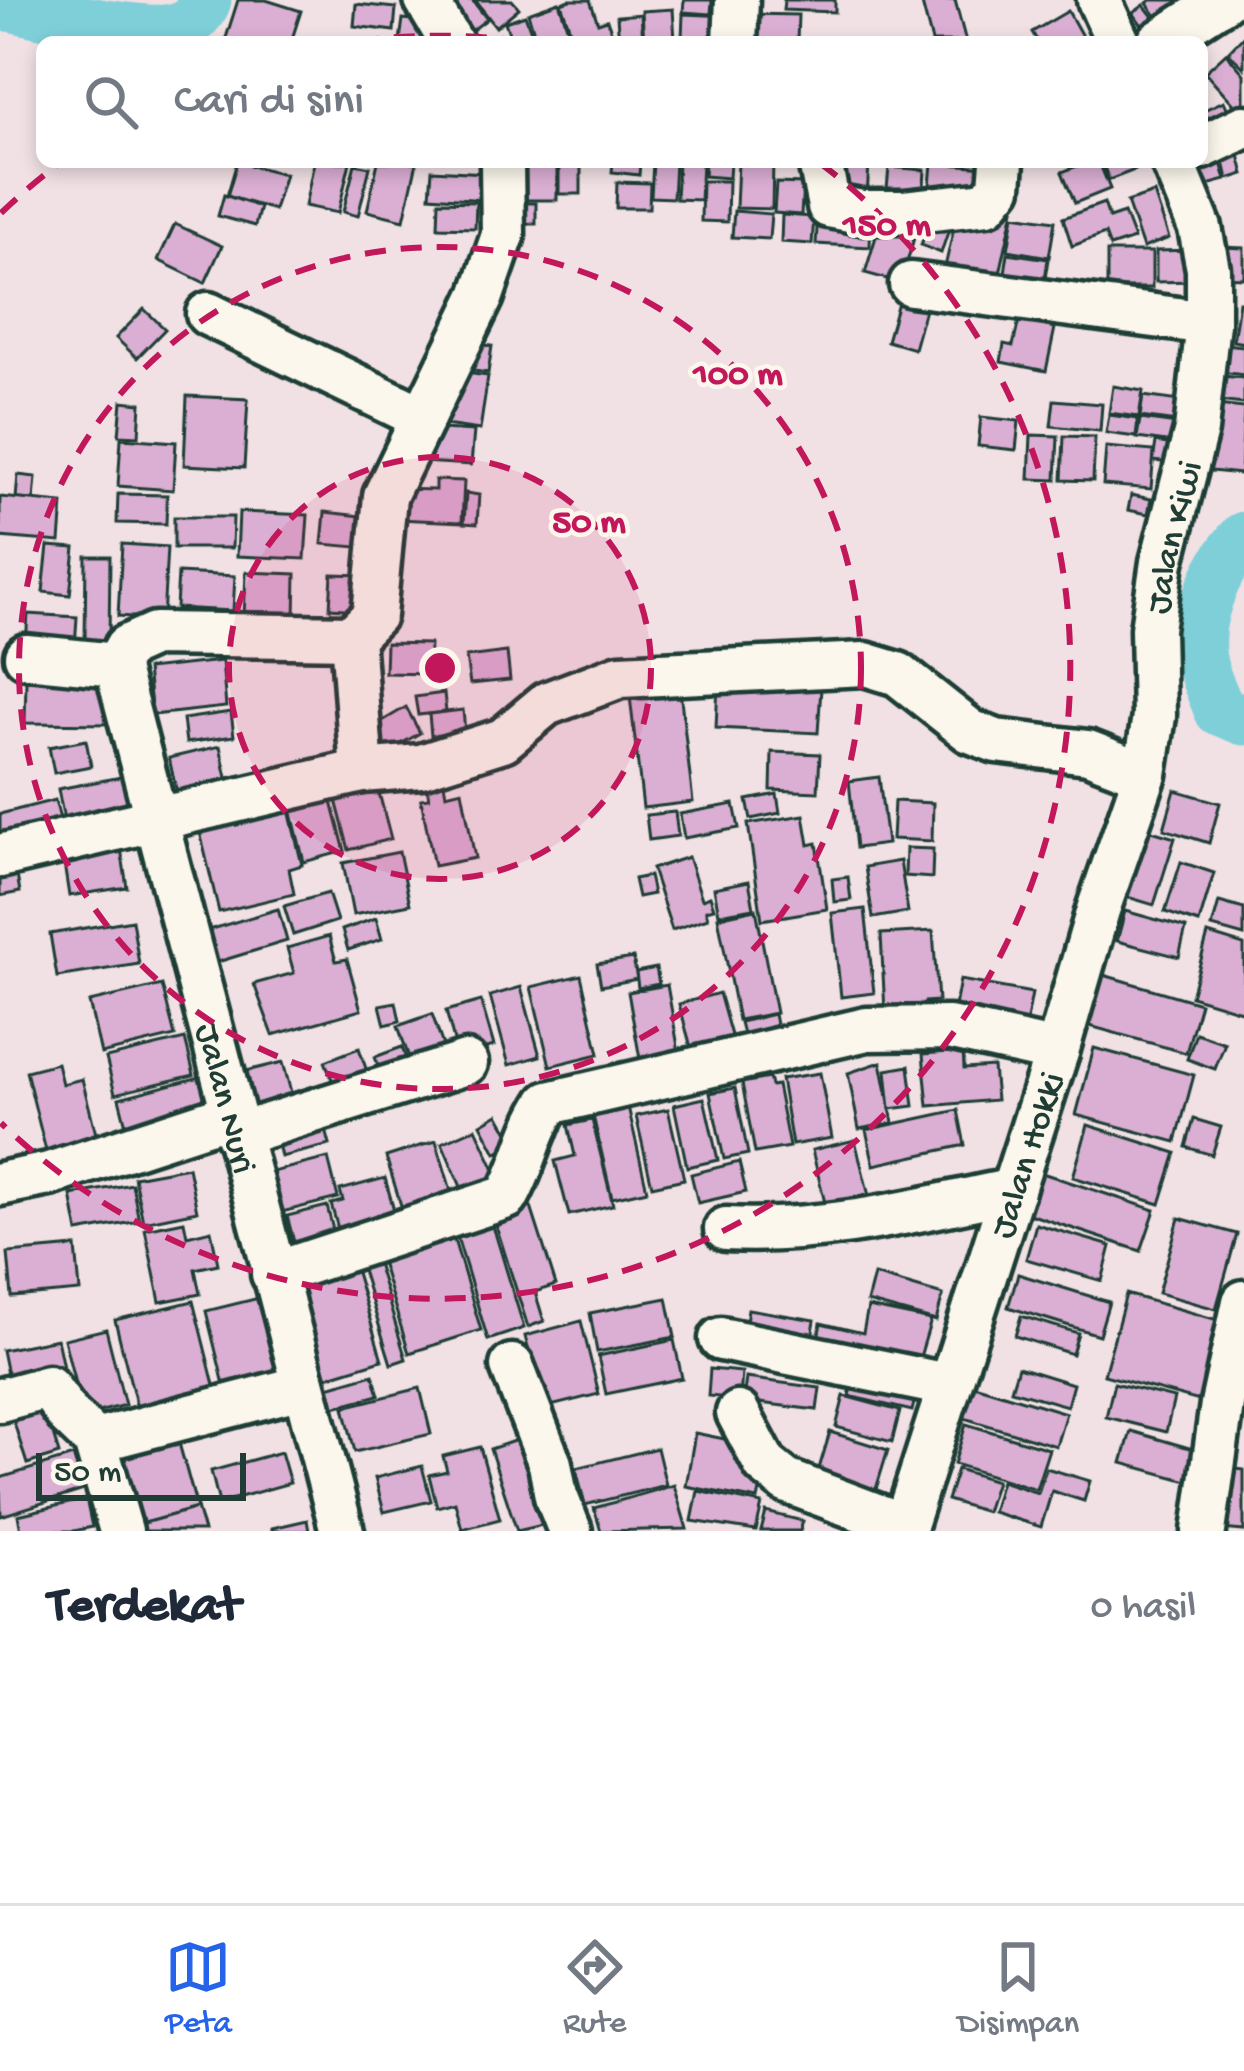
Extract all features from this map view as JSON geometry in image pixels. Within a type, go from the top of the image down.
[{"type":"street","points":[[426,0],[447,36]]},
{"type":"street","points":[[735,36],[736,0]]},
{"type":"street","points":[[1168,36],[1224,0]]},
{"type":"street","points":[[1208,144],[1244,127]]},
{"type":"street","points":[[26,656],[116,665],[126,647],[154,634],[352,638],[374,615],[385,496],[482,296],[503,235],[502,168]]},
{"type":"street","points":[[821,168],[829,206],[861,212],[987,203],[1000,187],[1002,168]]},
{"type":"street","name":"Jalan Kiwi","points":[[1144,774],[1154,716],[1152,629],[1166,544],[1196,430],[1208,323],[1208,269],[1200,228],[1175,168]]},
{"type":"street","points":[[911,284],[1208,323]]},
{"type":"street","points":[[208,314],[423,418]]},
{"type":"street","points":[[352,638],[362,771]]},
{"type":"street","points":[[0,856],[362,771],[422,766],[502,740],[545,704],[620,676],[865,664],[898,674],[970,731],[996,741],[1088,752],[1144,774]]},
{"type":"street","name":"Jalan Nuri","points":[[116,665],[156,818],[231,1063],[234,1124],[342,1531]]},
{"type":"street","name":"Jalan Hokki","points":[[904,1528],[1144,774]]},
{"type":"street","points":[[273,1274],[507,1197],[523,1170],[534,1126],[549,1103],[867,1029],[949,1028],[1057,1052]]},
{"type":"street","points":[[0,1184],[466,1063]]},
{"type":"street","points":[[726,1229],[783,1232],[859,1222],[1013,1190]]},
{"type":"street","points":[[1204,1531],[1222,1404],[1242,1315]]},
{"type":"street","points":[[721,1339],[947,1385]]},
{"type":"street","points":[[512,1366],[570,1531]]},
{"type":"street","points":[[0,1400],[48,1387],[95,1441],[121,1531]]},
{"type":"street","points":[[95,1441],[302,1387]]},
{"type":"street","points":[[738,1413],[765,1464],[786,1481],[904,1528]]},
{"type":"building","points":[[238,0],[266,0],[301,11],[293,36],[227,36]]},
{"type":"building","points":[[431,0],[472,0],[487,19],[459,36]]},
{"type":"building","points":[[475,0],[512,0],[519,8],[496,27]]},
{"type":"building","points":[[590,0],[598,23],[607,20],[613,36],[572,36],[561,3]]},
{"type":"building","points":[[684,0],[712,0],[711,14],[683,12]]},
{"type":"building","points":[[784,0],[835,0],[835,12],[783,10]]},
{"type":"building","points":[[921,0],[955,0],[964,36],[930,36]]},
{"type":"building","points":[[1203,0],[1168,33],[1147,3]]},
{"type":"building","points":[[559,2],[570,36],[535,36],[528,13]]},
{"type":"building","points":[[356,4],[396,8],[394,31],[354,26]]},
{"type":"building","points":[[1144,5],[1166,34],[1150,36],[1133,13]]},
{"type":"building","points":[[673,9],[675,36],[644,36],[642,11]]},
{"type":"building","points":[[1068,11],[1082,36],[1034,36],[1032,32]]},
{"type":"building","points":[[641,14],[643,36],[619,36],[617,16]]},
{"type":"building","points":[[683,14],[729,16],[728,36],[682,36]]},
{"type":"building","points":[[745,14],[798,15],[797,36],[744,36]]},
{"type":"building","points":[[525,15],[533,36],[510,36],[505,22]]},
{"type":"building","points":[[403,19],[431,22],[429,36],[401,36]]},
{"type":"building","points":[[1244,35],[1244,68],[1228,52]]},
{"type":"building","points":[[1226,53],[1244,74],[1244,105],[1239,110],[1208,75],[1208,69]]},
{"type":"building","points":[[1224,101],[1236,128],[1208,141],[1208,108]]},
{"type":"building","points":[[1235,140],[1244,174],[1228,179],[1220,144]]},
{"type":"building","points":[[1217,148],[1226,180],[1200,187],[1194,168],[1208,168],[1208,153]]},
{"type":"building","points":[[235,168],[285,174],[274,210],[227,196]]},
{"type":"building","points":[[313,168],[349,168],[338,213],[305,206]]},
{"type":"building","points":[[354,168],[370,168],[358,216],[343,212]]},
{"type":"building","points":[[377,168],[416,168],[404,220],[367,211]]},
{"type":"building","points":[[512,168],[557,168],[557,200],[512,200]]},
{"type":"building","points":[[559,168],[581,168],[581,194],[559,194]]},
{"type":"building","points":[[612,168],[640,168],[639,175],[612,172]]},
{"type":"building","points":[[653,168],[675,168],[673,198],[651,197]]},
{"type":"building","points":[[678,168],[702,168],[700,200],[676,199]]},
{"type":"building","points":[[705,168],[730,168],[729,178],[704,176]]},
{"type":"building","points":[[738,168],[773,168],[772,209],[736,208]]},
{"type":"building","points":[[831,168],[869,168],[867,199],[829,197]]},
{"type":"building","points":[[889,168],[925,170],[923,202],[886,200]]},
{"type":"building","points":[[932,168],[988,168],[986,201],[929,197]]},
{"type":"building","points":[[1101,168],[1110,189],[1075,203],[1062,172]]},
{"type":"building","points":[[1104,168],[1140,168],[1109,180]]},
{"type":"building","points":[[432,170],[486,173],[485,200],[430,196]]},
{"type":"building","points":[[702,181],[728,181],[727,222],[701,221]]},
{"type":"building","points":[[617,182],[650,183],[649,208],[616,208]]},
{"type":"building","points":[[776,183],[803,184],[801,215],[774,213]]},
{"type":"building","points":[[1154,193],[1169,238],[1143,248],[1127,202]]},
{"type":"building","points":[[224,195],[260,207],[255,226],[218,216]]},
{"type":"building","points":[[1016,200],[997,287],[943,276],[957,214]]},
{"type":"building","points":[[439,201],[476,202],[475,228],[438,227]]},
{"type":"building","points":[[511,203],[536,203],[536,224],[511,224]]},
{"type":"building","points":[[1104,203],[1109,218],[1124,213],[1134,239],[1110,247],[1105,234],[1072,246],[1063,218]]},
{"type":"building","points":[[734,211],[771,214],[769,239],[732,237]]},
{"type":"building","points":[[818,213],[871,216],[870,247],[816,244]]},
{"type":"building","points":[[782,215],[814,217],[812,244],[781,242]]},
{"type":"building","points":[[1014,215],[1055,221],[1049,257],[1008,250]]},
{"type":"building","points":[[931,216],[951,223],[941,253],[921,245]]},
{"type":"building","points":[[881,220],[916,231],[901,283],[865,273]]},
{"type":"building","points":[[175,224],[222,246],[205,283],[158,260]]},
{"type":"building","points":[[1221,247],[1244,248],[1244,278],[1220,277]]},
{"type":"building","points":[[1193,250],[1194,281],[1156,282],[1156,251]]},
{"type":"building","points":[[1107,252],[1152,252],[1152,288],[1107,288]]},
{"type":"building","points":[[1008,253],[1048,259],[1043,292],[1003,286]]},
{"type":"building","points":[[900,295],[927,302],[914,349],[887,341]]},
{"type":"building","points":[[1239,302],[1244,303],[1244,343],[1233,341]]},
{"type":"building","points":[[144,309],[165,329],[137,358],[116,338]]},
{"type":"building","points":[[1019,320],[1055,328],[1046,371],[1001,362],[1004,344],[1013,346]]},
{"type":"building","points":[[471,343],[492,346],[488,373],[467,370]]},
{"type":"building","points":[[1224,344],[1244,346],[1244,375],[1221,372]]},
{"type":"building","points":[[458,372],[488,376],[480,430],[438,424],[442,401],[454,403]]},
{"type":"building","points":[[1221,376],[1244,378],[1244,404],[1218,401]]},
{"type":"building","points":[[1113,386],[1143,391],[1139,417],[1109,413]]},
{"type":"building","points":[[187,396],[248,399],[244,468],[184,465]]},
{"type":"building","points":[[1143,396],[1180,401],[1177,422],[1140,417]]},
{"type":"building","points":[[1054,400],[1102,404],[1100,431],[1051,426]]},
{"type":"building","points":[[122,401],[141,403],[139,436],[119,435]]},
{"type":"building","points":[[1208,404],[1244,408],[1241,474],[1201,470]]},
{"type":"building","points":[[1109,415],[1138,419],[1136,437],[1106,433]]},
{"type":"building","points":[[981,417],[1019,421],[1016,450],[978,446]]},
{"type":"building","points":[[1140,419],[1177,424],[1174,443],[1137,438]]},
{"type":"building","points":[[424,428],[474,431],[471,465],[422,462]]},
{"type":"building","points":[[1031,435],[1058,436],[1056,480],[1029,479]]},
{"type":"building","points":[[1064,436],[1095,437],[1093,481],[1062,480]]},
{"type":"building","points":[[121,438],[176,442],[173,490],[118,486]]},
{"type":"building","points":[[1156,442],[1173,445],[1171,463],[1153,461]]},
{"type":"building","points":[[1106,447],[1154,451],[1151,489],[1103,485]]},
{"type":"building","points":[[18,475],[36,477],[34,500],[16,499]]},
{"type":"building","points":[[435,480],[464,481],[462,522],[398,519],[400,489],[435,490]]},
{"type":"building","points":[[466,493],[479,495],[477,524],[464,523]]},
{"type":"building","points":[[118,494],[167,495],[166,524],[117,523]]},
{"type":"building","points":[[1131,495],[1151,499],[1148,514],[1128,510]]},
{"type":"building","points":[[0,497],[63,503],[60,542],[0,537]]},
{"type":"building","points":[[239,512],[308,515],[305,559],[237,556]]},
{"type":"building","points":[[325,512],[371,517],[368,548],[322,544]]},
{"type":"building","points":[[174,517],[233,517],[232,548],[174,548]]},
{"type":"building","points":[[122,544],[167,547],[163,619],[118,616]]},
{"type":"building","points":[[48,546],[75,548],[70,595],[43,592]]},
{"type":"building","points":[[86,556],[110,556],[109,643],[85,643]]},
{"type":"building","points":[[246,572],[296,574],[295,619],[244,617]]},
{"type":"building","points":[[178,573],[235,576],[233,611],[176,608]]},
{"type":"building","points":[[332,574],[362,575],[360,610],[330,608]]},
{"type":"building","points":[[28,614],[77,617],[75,648],[26,644]]},
{"type":"building","points":[[386,643],[430,644],[429,674],[385,673]]},
{"type":"building","points":[[507,652],[510,680],[470,684],[466,657]]},
{"type":"building","points":[[222,661],[226,707],[152,715],[147,669]]},
{"type":"building","points":[[26,680],[111,681],[111,724],[25,723]]},
{"type":"building","points":[[679,682],[693,802],[643,808],[629,688]]},
{"type":"building","points":[[718,683],[821,688],[818,733],[716,728]]},
{"type":"building","points":[[444,693],[446,712],[418,715],[415,697]]},
{"type":"building","points":[[406,707],[420,733],[378,757],[364,732]]},
{"type":"building","points":[[463,710],[465,732],[431,736],[429,714]]},
{"type":"building","points":[[231,712],[234,736],[186,743],[183,719]]},
{"type":"building","points":[[86,740],[91,766],[54,773],[49,747]]},
{"type":"building","points":[[220,746],[228,782],[177,793],[169,758]]},
{"type":"building","points":[[772,752],[820,754],[818,792],[771,790]]},
{"type":"building","points":[[137,774],[146,814],[66,830],[58,789]]},
{"type":"building","points":[[879,777],[887,844],[856,848],[849,781]]},
{"type":"building","points":[[444,783],[446,794],[462,790],[475,858],[434,866],[421,799],[429,798],[427,787]]},
{"type":"building","points":[[378,789],[391,839],[349,850],[336,800]]},
{"type":"building","points":[[1175,790],[1220,803],[1209,843],[1164,829]]},
{"type":"building","points":[[777,794],[780,813],[751,819],[747,800]]},
{"type":"building","points":[[331,798],[345,851],[304,862],[291,809]]},
{"type":"building","points":[[55,800],[64,835],[0,851],[0,814]]},
{"type":"building","points":[[894,801],[933,803],[932,841],[892,839]]},
{"type":"building","points":[[734,804],[739,828],[684,838],[680,814]]},
{"type":"building","points":[[289,810],[302,865],[289,869],[294,894],[219,912],[200,832]]},
{"type":"building","points":[[675,812],[678,836],[649,840],[646,815]]},
{"type":"building","points":[[804,815],[809,845],[817,843],[827,909],[762,920],[748,824]]},
{"type":"building","points":[[1135,826],[1175,838],[1154,905],[1114,893]]},
{"type":"building","points":[[120,842],[127,887],[69,896],[62,851]]},
{"type":"building","points":[[906,848],[933,849],[932,878],[905,876]]},
{"type":"building","points":[[399,852],[410,904],[353,915],[343,863]]},
{"type":"building","points":[[688,857],[702,899],[710,896],[714,908],[706,910],[708,918],[672,930],[652,869]]},
{"type":"building","points":[[14,859],[20,892],[0,896],[0,861]]},
{"type":"building","points":[[900,861],[908,912],[873,918],[865,867]]},
{"type":"building","points":[[1181,862],[1214,873],[1199,923],[1165,912]]},
{"type":"building","points":[[649,876],[653,894],[638,897],[634,879]]},
{"type":"building","points":[[848,877],[851,900],[834,902],[832,879]]},
{"type":"building","points":[[749,881],[754,908],[719,914],[714,888]]},
{"type":"building","points":[[328,893],[337,921],[293,935],[284,906]]},
{"type":"building","points":[[1219,902],[1244,909],[1244,936],[1212,927]]},
{"type":"building","points":[[278,909],[287,941],[214,963],[205,931]]},
{"type":"building","points":[[756,909],[776,1013],[738,1020],[718,917]]},
{"type":"building","points":[[865,909],[874,993],[841,997],[832,913]]},
{"type":"building","points":[[1125,911],[1186,928],[1179,957],[1117,941]]},
{"type":"building","points":[[376,918],[382,939],[348,950],[342,930]]},
{"type":"building","points":[[132,920],[139,964],[57,977],[50,934]]},
{"type":"building","points":[[933,931],[938,1001],[925,1002],[925,1009],[885,1012],[881,934]]},
{"type":"building","points":[[1208,934],[1244,945],[1244,1012],[1191,996]]},
{"type":"building","points":[[329,936],[336,961],[347,959],[361,1010],[273,1035],[254,984],[294,973],[287,948]]},
{"type":"building","points":[[633,958],[637,979],[601,986],[597,964]]},
{"type":"building","points":[[656,968],[659,984],[638,988],[636,972]]},
{"type":"building","points":[[1100,974],[1200,1003],[1186,1053],[1086,1025]]},
{"type":"building","points":[[581,975],[599,1054],[550,1066],[531,987]]},
{"type":"building","points":[[960,980],[1032,993],[1023,1041],[951,1027]]},
{"type":"building","points":[[162,985],[175,1036],[101,1054],[89,1002]]},
{"type":"building","points":[[667,985],[679,1052],[640,1059],[628,992]]},
{"type":"building","points":[[521,987],[540,1056],[509,1065],[490,996]]},
{"type":"building","points":[[719,993],[732,1039],[692,1051],[679,1004]]},
{"type":"building","points":[[481,1001],[494,1046],[458,1056],[446,1011]]},
{"type":"building","points":[[396,1002],[400,1021],[385,1025],[380,1005]]},
{"type":"building","points":[[432,1014],[448,1060],[414,1072],[398,1026]]},
{"type":"building","points":[[774,1014],[777,1030],[744,1038],[740,1022]]},
{"type":"building","points":[[1196,1033],[1225,1043],[1215,1069],[1187,1059]]},
{"type":"building","points":[[185,1039],[194,1075],[115,1094],[106,1058]]},
{"type":"building","points":[[402,1047],[409,1067],[382,1077],[375,1057]]},
{"type":"building","points":[[359,1048],[372,1086],[339,1098],[325,1061]]},
{"type":"building","points":[[1094,1048],[1194,1075],[1176,1142],[1076,1115]]},
{"type":"building","points":[[963,1051],[964,1069],[993,1067],[996,1100],[928,1106],[923,1054]]},
{"type":"building","points":[[283,1062],[296,1111],[255,1122],[242,1072]]},
{"type":"building","points":[[881,1062],[893,1123],[859,1129],[848,1073]]},
{"type":"building","points":[[57,1063],[62,1084],[82,1079],[98,1142],[47,1155],[26,1071]]},
{"type":"building","points":[[909,1066],[914,1106],[890,1109],[886,1070]]},
{"type":"building","points":[[820,1073],[832,1138],[792,1145],[781,1079]]},
{"type":"building","points":[[204,1076],[213,1115],[129,1137],[119,1098]]},
{"type":"building","points":[[769,1078],[771,1086],[777,1085],[789,1147],[755,1153],[742,1083]]},
{"type":"building","points":[[735,1088],[748,1154],[724,1159],[710,1093]]},
{"type":"building","points":[[704,1098],[718,1160],[687,1167],[674,1105]]},
{"type":"building","points":[[627,1102],[647,1190],[612,1198],[592,1111]]},
{"type":"building","points":[[668,1109],[684,1179],[652,1186],[636,1116]]},
{"type":"building","points":[[958,1110],[965,1145],[874,1165],[866,1130]]},
{"type":"building","points":[[498,1114],[514,1143],[496,1153],[481,1124]]},
{"type":"building","points":[[323,1118],[330,1145],[281,1157],[275,1130]]},
{"type":"building","points":[[1194,1119],[1221,1127],[1212,1155],[1186,1147]]},
{"type":"building","points":[[592,1120],[613,1205],[569,1215],[555,1161],[575,1156],[568,1125]]},
{"type":"building","points":[[1088,1125],[1176,1153],[1160,1204],[1073,1177]]},
{"type":"building","points":[[476,1128],[500,1181],[465,1196],[442,1143]]},
{"type":"building","points":[[855,1140],[869,1196],[826,1207],[812,1150]]},
{"type":"building","points":[[436,1141],[453,1197],[403,1212],[386,1157]]},
{"type":"building","points":[[328,1158],[338,1198],[262,1217],[252,1177]]},
{"type":"building","points":[[739,1162],[746,1192],[698,1203],[691,1174]]},
{"type":"building","points":[[188,1167],[197,1211],[143,1222],[134,1177]]},
{"type":"building","points":[[1042,1173],[1155,1210],[1141,1251],[1029,1214]]},
{"type":"building","points":[[385,1178],[399,1228],[342,1243],[331,1204],[343,1201],[340,1190]]},
{"type":"building","points":[[132,1184],[139,1221],[78,1232],[71,1195]]},
{"type":"building","points":[[327,1206],[337,1246],[298,1257],[287,1216]]},
{"type":"building","points":[[531,1207],[556,1285],[535,1292],[544,1321],[528,1327],[494,1219]]},
{"type":"building","points":[[490,1216],[524,1328],[488,1340],[454,1227]]},
{"type":"building","points":[[1179,1218],[1237,1234],[1216,1309],[1158,1293]]},
{"type":"building","points":[[184,1221],[187,1236],[211,1230],[218,1264],[195,1269],[200,1294],[160,1302],[145,1229]]},
{"type":"building","points":[[1036,1224],[1111,1246],[1102,1281],[1026,1259]]},
{"type":"building","points":[[452,1233],[481,1330],[409,1353],[379,1255]]},
{"type":"building","points":[[76,1247],[80,1291],[12,1297],[8,1253]]},
{"type":"building","points":[[352,1259],[382,1360],[307,1383],[277,1282]]},
{"type":"building","points":[[377,1263],[406,1359],[391,1364],[361,1267]]},
{"type":"building","points":[[1018,1274],[1109,1302],[1099,1335],[1008,1307]]},
{"type":"building","points":[[874,1275],[943,1295],[936,1321],[867,1302]]},
{"type":"building","points":[[1126,1294],[1225,1322],[1203,1402],[1104,1375]]},
{"type":"building","points":[[267,1296],[288,1386],[228,1401],[206,1311]]},
{"type":"building","points":[[667,1298],[675,1337],[597,1352],[590,1313]]},
{"type":"building","points":[[193,1301],[215,1389],[137,1408],[115,1320]]},
{"type":"building","points":[[868,1307],[931,1320],[915,1374],[815,1353],[821,1323],[863,1333]]},
{"type":"building","points":[[748,1309],[815,1320],[810,1349],[743,1339]]},
{"type":"building","points":[[1021,1316],[1078,1333],[1072,1354],[1015,1336]]},
{"type":"building","points":[[581,1321],[599,1394],[543,1408],[525,1336]]},
{"type":"building","points":[[106,1329],[125,1405],[83,1416],[64,1339]]},
{"type":"building","points":[[57,1339],[65,1377],[10,1389],[2,1350]]},
{"type":"building","points":[[674,1340],[682,1378],[606,1394],[598,1356]]},
{"type":"building","points":[[1018,1367],[1073,1384],[1067,1406],[1011,1390]]},
{"type":"building","points":[[710,1369],[742,1372],[740,1399],[708,1396]]},
{"type":"building","points":[[855,1371],[918,1386],[912,1411],[849,1396]]},
{"type":"building","points":[[373,1374],[379,1395],[312,1413],[307,1393]]},
{"type":"building","points":[[746,1378],[820,1388],[817,1410],[743,1401]]},
{"type":"building","points":[[1114,1383],[1174,1398],[1166,1432],[1106,1417]]},
{"type":"building","points":[[974,1385],[1066,1413],[1056,1446],[964,1418]]},
{"type":"building","points":[[420,1388],[431,1434],[355,1452],[344,1407]]},
{"type":"building","points":[[844,1396],[900,1411],[892,1442],[836,1427]]},
{"type":"building","points":[[43,1400],[59,1454],[27,1464],[10,1410]]},
{"type":"building","points":[[966,1424],[1049,1449],[1036,1489],[954,1464]]},
{"type":"building","points":[[1131,1431],[1200,1451],[1191,1482],[1122,1463]]},
{"type":"building","points":[[830,1432],[888,1450],[873,1499],[815,1482]]},
{"type":"building","points":[[695,1433],[744,1443],[740,1462],[765,1468],[758,1500],[686,1486]]},
{"type":"building","points":[[177,1436],[197,1508],[130,1527],[110,1455]]},
{"type":"building","points":[[523,1438],[551,1523],[517,1531],[490,1449]]},
{"type":"building","points":[[480,1447],[500,1519],[462,1529],[455,1502],[437,1507],[429,1475],[447,1471],[443,1456]]},
{"type":"building","points":[[657,1448],[666,1485],[585,1505],[576,1468]]},
{"type":"building","points":[[281,1452],[290,1483],[219,1503],[211,1471]]},
{"type":"building","points":[[73,1456],[84,1490],[1,1516],[0,1478]]},
{"type":"building","points":[[422,1466],[431,1501],[384,1512],[375,1478]]},
{"type":"building","points":[[1046,1468],[1090,1481],[1084,1501],[1052,1491],[1041,1527],[992,1512],[1001,1481],[1038,1493]]},
{"type":"building","points":[[1229,1468],[1244,1470],[1244,1531],[1221,1529],[1224,1504],[1229,1505],[1232,1489],[1226,1487]]},
{"type":"building","points":[[957,1469],[996,1481],[986,1512],[947,1500]]},
{"type":"building","points":[[674,1485],[687,1529],[601,1531],[594,1508]]},
{"type":"building","points":[[698,1491],[762,1504],[756,1531],[692,1521]]},
{"type":"building","points":[[86,1499],[92,1527],[21,1531],[18,1515]]},
{"type":"building","points":[[197,1508],[204,1531],[131,1531],[130,1527]]},
{"type":"building","points":[[766,1512],[803,1521],[800,1531],[761,1531]]},
{"type":"building","points":[[307,1520],[309,1531],[272,1531],[272,1528]]},
{"type":"waterway","points":[[0,4],[92,23],[164,30],[188,22],[206,0]]},
{"type":"waterway","points":[[1244,537],[1224,564],[1200,630],[1203,670],[1219,710],[1244,720]]}]
